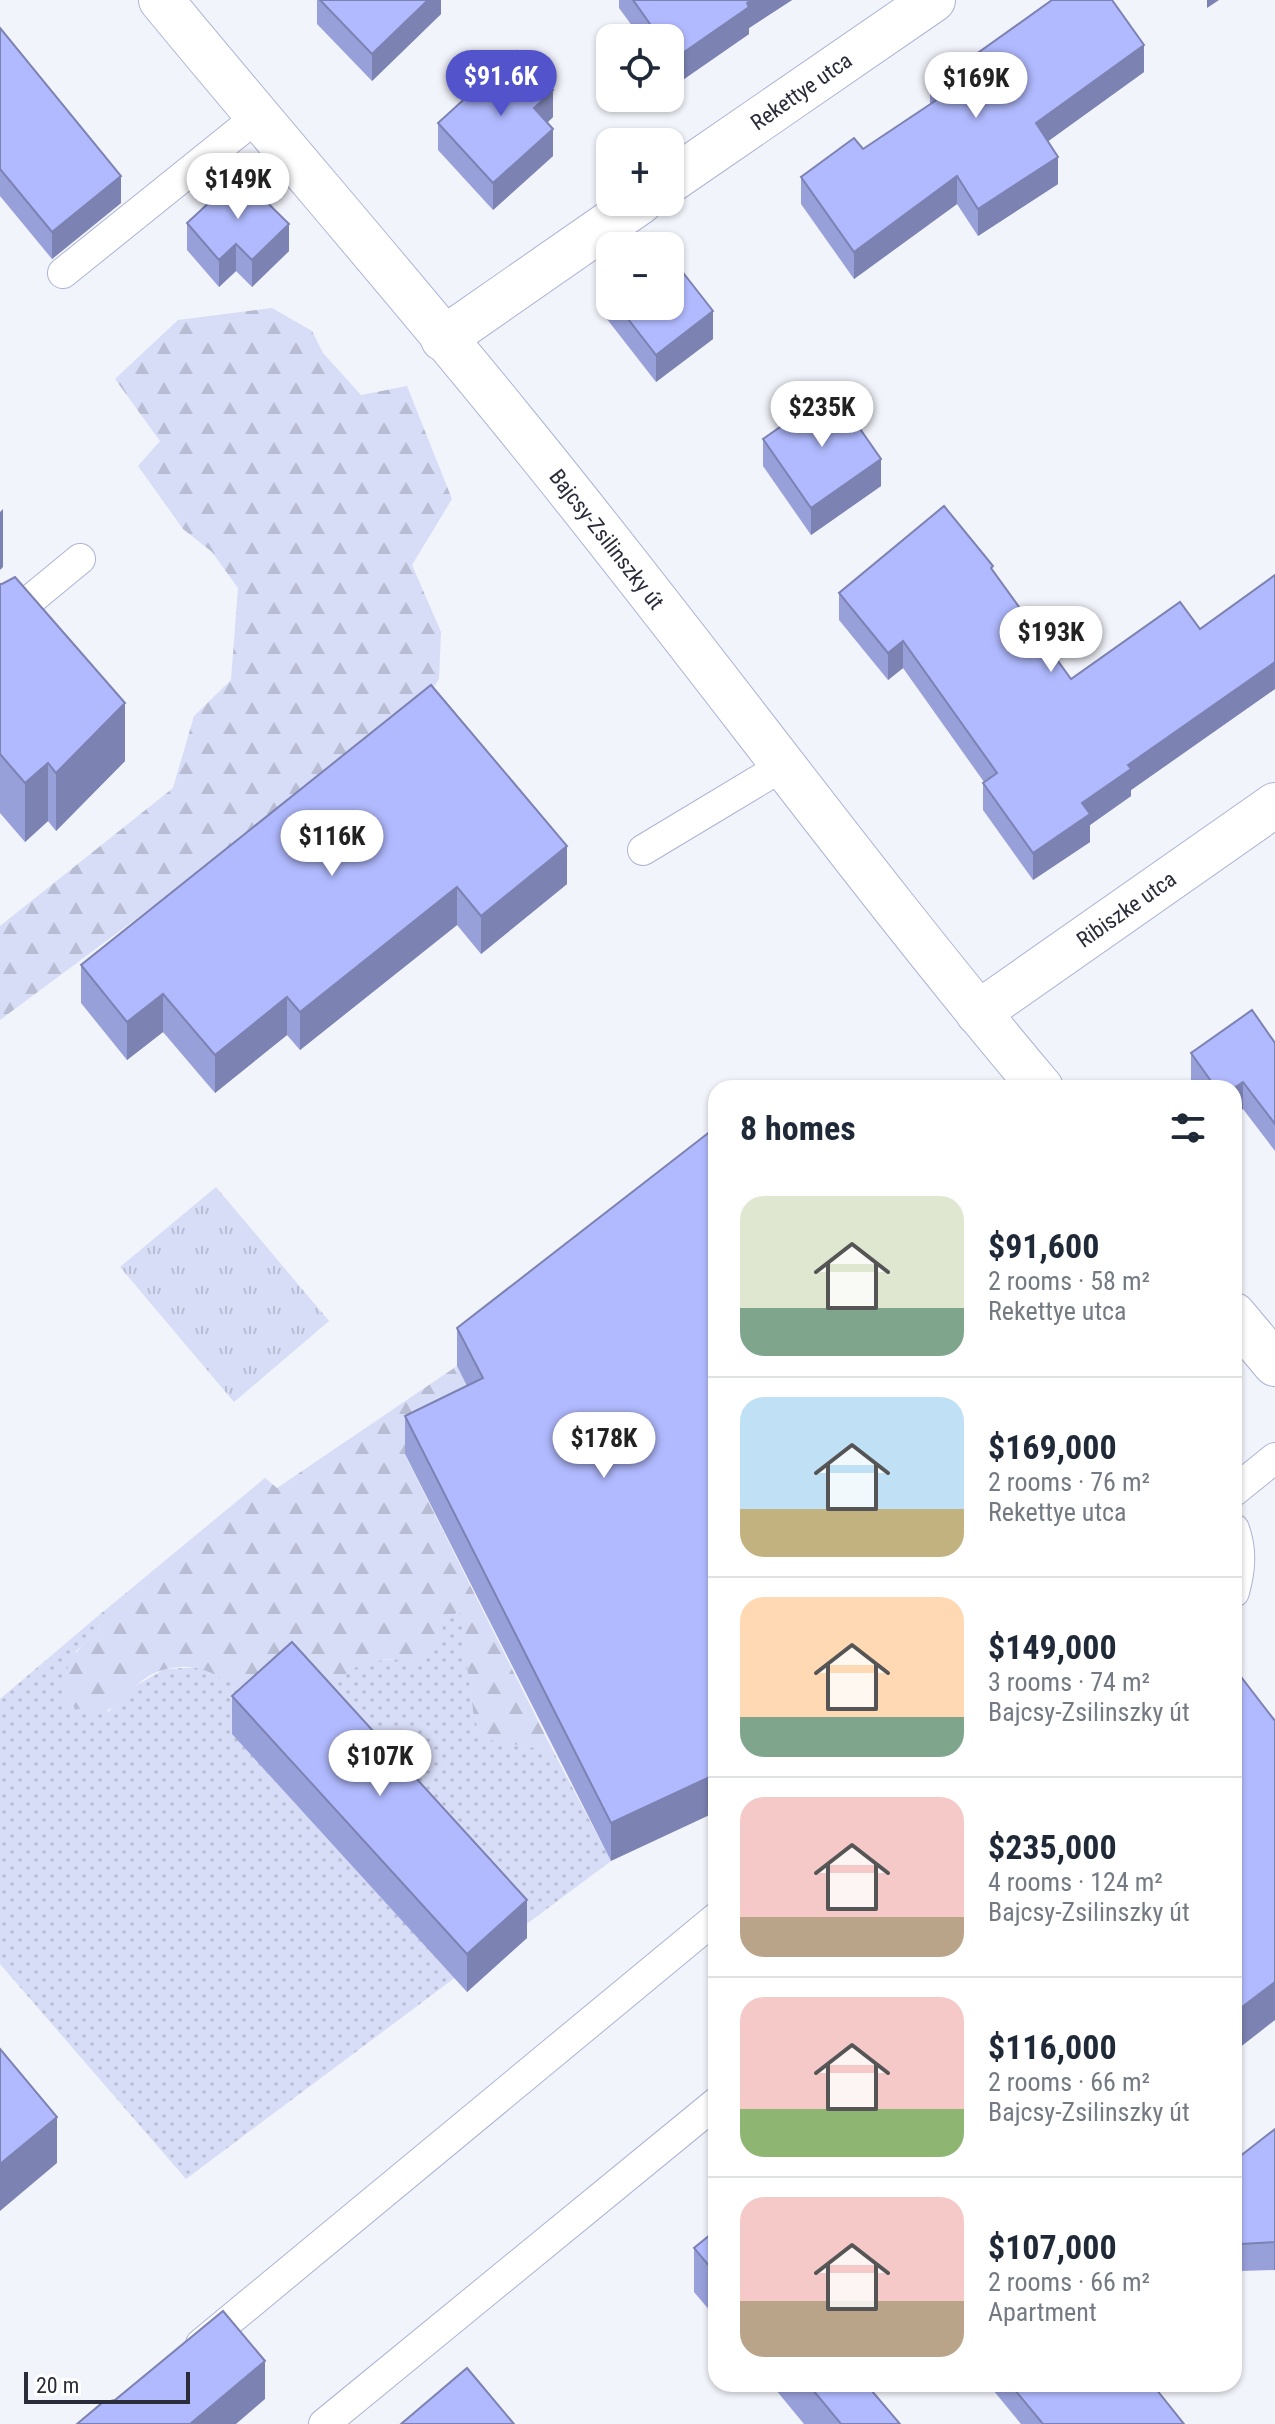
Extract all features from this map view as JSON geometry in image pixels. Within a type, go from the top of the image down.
[{"type":"main road","name":"Bajcsy-Zsilinszky út","points":[[161,0],[542,457],[728,692],[781,767],[1034,1080]]},
{"type":"main road","name":"Rekettye utca","points":[[684,171],[933,0]]},
{"type":"main road","points":[[443,339],[620,216]]},
{"type":"main road","name":"Ribiszke utca","points":[[978,1013],[1275,805]]},
{"type":"main road","points":[[1242,1325],[1275,1364]]},
{"type":"lane","points":[[63,273],[257,117]]},
{"type":"lane","points":[[0,625],[80,559]]},
{"type":"lane","points":[[643,850],[781,767]]},
{"type":"lane","points":[[1242,1485],[1275,1458]]},
{"type":"lane","points":[[177,2363],[708,1925]]},
{"type":"lane","points":[[324,2424],[708,2110]]},
{"type":"green space","points":[[272,308],[312,331],[323,353],[361,395],[407,386],[452,499],[412,565],[441,632],[439,679],[420,708],[0,1020],[0,926],[173,788],[194,716],[231,680],[238,588],[212,552],[183,529],[138,466],[160,441],[115,379],[178,320]]},
{"type":"green space","points":[[216,1187],[329,1321],[234,1402],[120,1267]]},
{"type":"green space","points":[[457,1366],[483,1416],[405,1455],[553,1751],[483,1739],[474,1718],[460,1612],[443,1618],[442,1643],[422,1664],[394,1660],[370,1662],[348,1672],[327,1691],[259,1694],[206,1671],[182,1667],[151,1675],[110,1709],[85,1711],[66,1703],[67,1669],[76,1653],[100,1630],[98,1616],[265,1478],[277,1488]]},
{"type":"green space","points":[[461,1612],[474,1718],[483,1738],[553,1751],[611,1861],[186,2179],[0,1964],[0,1699],[98,1616],[100,1630],[75,1652],[108,1712],[135,1686],[165,1669],[202,1667],[258,1694],[327,1691],[344,1671],[370,1661],[400,1659],[442,1618]]},
{"type":"building","points":[[320,0],[428,0],[372,54]]},
{"type":"building","points":[[633,0],[751,0],[747,3],[749,7],[684,52],[684,24],[650,24]]},
{"type":"building","points":[[1052,0],[1112,0],[1144,45],[1036,123],[1058,157],[978,209],[957,176],[854,252],[801,177],[854,138],[863,149],[938,99],[930,87]]},
{"type":"building","points":[[0,28],[121,176],[52,232],[0,169]]},
{"type":"building","points":[[517,51],[553,90],[534,108],[553,129],[493,183],[438,123]]},
{"type":"building","points":[[239,175],[289,224],[252,260],[236,244],[219,260],[187,223]]},
{"type":"building","points":[[684,274],[713,311],[656,355],[629,320],[684,320]]},
{"type":"building","points":[[833,390],[881,459],[811,508],[763,439]]},
{"type":"building","points":[[944,506],[993,566],[991,568],[1071,679],[1180,602],[1200,629],[1275,575],[1275,662],[1128,765],[1131,769],[1082,803],[1090,814],[1033,853],[983,783],[997,773],[903,641],[888,653],[839,593]]},
{"type":"building","points":[[15,577],[125,703],[56,773],[48,763],[25,783],[0,754],[0,584]]},
{"type":"building","points":[[431,685],[567,846],[481,916],[457,887],[300,1012],[287,997],[215,1055],[163,994],[127,1022],[81,965]]},
{"type":"building","points":[[1252,1010],[1275,1043],[1275,1124],[1242,1080],[1210,1080],[1191,1053]]},
{"type":"building","points":[[708,1133],[708,1778],[611,1823],[405,1416],[483,1378],[457,1328]]},
{"type":"building","points":[[292,1642],[527,1900],[467,1954],[232,1696]]},
{"type":"building","points":[[1242,1678],[1275,1721],[1275,1982],[1242,2007]]},
{"type":"building","points":[[0,2049],[57,2117],[0,2164]]},
{"type":"building","points":[[1275,2129],[1275,2242],[1242,2244],[1242,2155]]},
{"type":"building","points":[[708,2237],[708,2265],[694,2248]]},
{"type":"building","points":[[223,2311],[265,2361],[190,2424],[77,2424],[102,2403],[115,2400]]},
{"type":"building","points":[[467,2368],[514,2424],[401,2424]]},
{"type":"building","points":[[815,2392],[873,2392],[900,2424],[841,2424]]},
{"type":"building","points":[[1017,2392],[1158,2392],[1184,2424],[1043,2424]]}]
